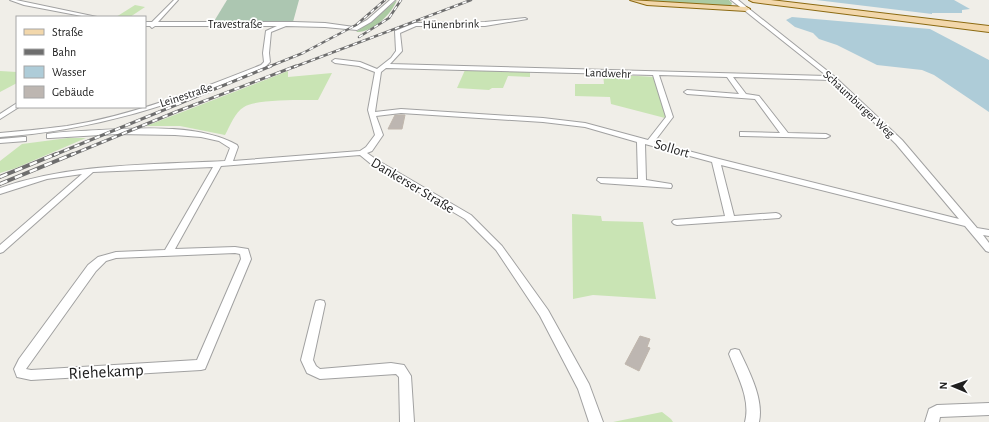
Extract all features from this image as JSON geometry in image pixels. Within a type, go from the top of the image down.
[{"type":"main road","points":[[634,0],[652,3],[746,9]]},
{"type":"main road","points":[[753,0],[989,29]]},
{"type":"street","points":[[12,0],[24,4],[90,16]]},
{"type":"street","points":[[146,29],[155,24],[176,0]]},
{"type":"street","name":"Travestraße","points":[[146,24],[285,24],[360,28],[393,0]]},
{"type":"street","name":"Schaumburger Weg","points":[[734,0],[833,78],[899,142],[989,249]]},
{"type":"street","name":"Hünenbrink","points":[[380,69],[393,59],[399,51],[398,32],[415,25],[485,24],[525,19]]},
{"type":"street","points":[[261,24],[269,31],[285,24]]},
{"type":"street","name":"Leinestraße","points":[[146,107],[210,88],[265,64],[269,31]]},
{"type":"street","name":"Landwehr","points":[[335,61],[360,64],[380,69],[833,78]]},
{"type":"street","points":[[362,153],[369,149],[379,135],[372,114],[372,102],[380,69]]},
{"type":"street","points":[[650,142],[670,117],[656,74]]},
{"type":"street","points":[[729,76],[744,96]]},
{"type":"street","points":[[686,92],[757,97],[786,135]]},
{"type":"street","points":[[0,117],[16,106]]},
{"type":"street","name":"Leinestraße","points":[[0,135],[39,132],[96,121],[141,108]]},
{"type":"street","name":"Sollort","points":[[372,114],[401,111],[543,120],[586,125],[989,233]]},
{"type":"street","points":[[0,142],[76,134],[193,133],[231,144],[234,150],[223,164],[169,252]]},
{"type":"street","points":[[743,134],[826,136]]},
{"type":"street","points":[[641,140],[642,182]]},
{"type":"street","name":"Dankerser Straße","points":[[0,190],[50,175],[91,170],[223,164],[362,153],[374,162],[468,217],[499,248],[544,313],[584,388],[596,422]]},
{"type":"street","points":[[716,161],[730,219]]},
{"type":"street","points":[[0,250],[91,170]]},
{"type":"street","points":[[601,180],[642,182],[668,186]]},
{"type":"street","points":[[677,222],[776,216]]},
{"type":"street","name":"Riehekamp","points":[[235,250],[245,251],[247,255],[201,365],[31,375],[20,373],[23,363],[96,264],[110,256],[169,252],[235,250]]},
{"type":"street","points":[[320,304],[307,360],[308,367],[313,372],[320,374],[391,368],[400,370],[405,376],[407,422]]},
{"type":"street","points":[[735,354],[752,399],[754,410],[752,422]]},
{"type":"street","points":[[932,422],[934,413],[938,411],[989,409]]},
{"type":"green space","points":[[227,0],[299,0],[293,22],[213,23]]},
{"type":"green space","points":[[397,0],[386,17],[380,22],[368,30],[356,32],[370,22]]},
{"type":"green space","points":[[642,0],[729,0],[732,3],[731,6],[724,6]]},
{"type":"green space","points":[[135,5],[145,7],[132,16],[118,16]]},
{"type":"green space","points":[[465,70],[530,72],[530,77],[508,76],[503,88],[492,88],[489,90],[457,88]]},
{"type":"green space","points":[[0,71],[16,72],[16,84],[0,92]]},
{"type":"green space","points":[[288,71],[288,77],[332,73],[318,100],[280,100],[250,104],[238,112],[225,135],[180,126],[146,126]]},
{"type":"green space","points":[[603,74],[655,77],[666,115],[665,118],[611,104],[610,97],[575,96],[575,84],[604,84]]},
{"type":"green space","points":[[68,138],[86,138],[16,168],[0,173],[0,161],[22,144]]},
{"type":"green space","points":[[572,214],[601,216],[602,221],[643,222],[656,299],[593,295],[573,299]]},
{"type":"green space","points":[[662,412],[673,422],[613,422]]},
{"type":"water","points":[[816,0],[954,0],[970,9],[962,10],[962,13],[932,14]]},
{"type":"water","points":[[792,17],[930,29],[989,60],[989,112],[934,75],[922,70],[877,65],[837,45],[819,39],[813,33],[795,27],[786,20]]},
{"type":"building","points":[[395,115],[405,115],[402,129],[388,129]]},
{"type":"building","points":[[640,336],[650,339],[647,347],[650,348],[639,371],[625,364]]},
{"type":"railway","points":[[268,67],[303,53],[356,25],[385,0]]},
{"type":"railway","points":[[359,37],[389,18],[401,0]]},
{"type":"railway","points":[[294,67],[471,0]]},
{"type":"railway","points":[[54,155],[271,66]]},
{"type":"railway","points":[[71,155],[178,111],[296,66]]},
{"type":"railway","points":[[0,177],[56,154]]},
{"type":"railway","points":[[0,184],[73,154]]}]
